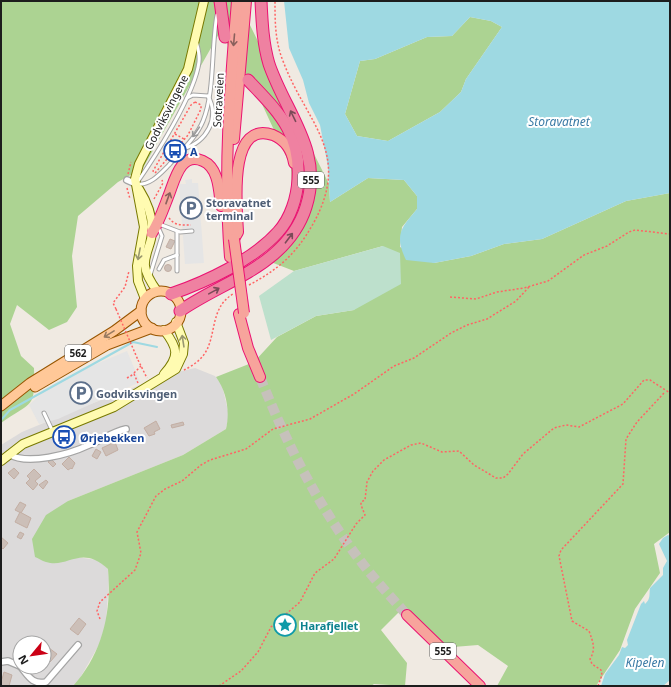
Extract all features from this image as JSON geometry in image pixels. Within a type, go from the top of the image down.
[{"type":"highway","points":[[220,1],[225,37]]},
{"type":"highway","name":"Sotraveien","points":[[229,201],[229,99],[237,1]]},
{"type":"highway","name":"Sotraveien","points":[[229,201],[246,1]]},
{"type":"highway","name":"555","points":[[180,311],[256,267],[273,255],[290,238],[299,224],[308,201],[312,173],[310,160],[301,132],[269,64],[263,38],[261,1]]},
{"type":"highway","name":"555","points":[[171,294],[219,273],[264,245],[279,231],[295,201],[298,183],[298,155],[288,128],[278,114],[248,80]]},
{"type":"highway","name":"555","points":[[260,377],[254,360],[253,348],[241,313],[230,257],[229,201],[238,170],[241,153],[251,138],[262,134],[279,138],[292,154],[298,183]]},
{"type":"highway","name":"555","points":[[156,227],[177,172],[186,162],[194,159],[205,162],[214,170],[229,201],[238,232],[234,239],[241,313]]},
{"type":"highway","name":"555","points":[[407,615],[480,686]]},
{"type":"main road","name":"Godviksvingene","points":[[145,299],[138,281],[136,266],[144,227],[136,184],[139,164],[182,83],[196,40],[204,1]]},
{"type":"main road","points":[[136,184],[156,227],[145,257],[145,267],[149,279],[157,291]]},
{"type":"main road","points":[[152,328],[143,319],[141,311],[145,299],[150,294],[157,291],[171,294],[178,301],[180,311],[176,322],[171,327],[164,330],[172,340],[176,353],[175,359],[161,378]]},
{"type":"main road","name":"562","points":[[1,406],[16,396],[30,383],[114,331],[141,311]]},
{"type":"main road","points":[[1,461],[23,444],[114,407],[176,369],[183,354],[183,337],[176,322]]},
{"type":"main road","name":"562","points":[[16,396],[33,389],[107,344],[152,328],[164,330]]},
{"type":"street","points":[[127,180],[136,184]]},
{"type":"street","points":[[9,454],[15,458],[26,459],[72,452],[117,431],[126,429]]},
{"type":"street","points":[[29,675],[35,682],[46,682],[78,645]]},
{"type":"street","points":[[1,662],[8,661],[12,663]]},
{"type":"lane","name":"Sotraveien","points":[[208,96],[215,25],[220,1]]},
{"type":"lane","name":"Godviksvingene","points":[[136,184],[151,164],[185,100],[198,65],[199,54],[196,40]]},
{"type":"lane","name":"Godviksvingene","points":[[185,100],[193,95],[208,96]]},
{"type":"lane","points":[[136,184],[145,183],[156,178],[182,150],[203,121],[208,96]]},
{"type":"lane","points":[[182,150],[197,143],[210,126],[214,106],[208,96]]},
{"type":"lane","points":[[144,227],[146,231],[156,227],[177,232],[192,231]]},
{"type":"lane","points":[[177,232],[177,271]]},
{"type":"lane","points":[[159,270],[164,260],[177,255]]},
{"type":"lane","points":[[44,413],[53,432]]},
{"type":"path","points":[[195,102],[199,102],[201,109],[184,139],[155,173],[153,171],[190,105],[195,102]]},
{"type":"path","points":[[175,134],[184,139]]},
{"type":"path","points":[[127,180],[127,190],[133,205]]},
{"type":"path","points":[[153,201],[162,181]]},
{"type":"path","points":[[156,196],[166,204]]},
{"type":"path","points":[[168,216],[174,223],[180,225],[191,225]]},
{"type":"path","points":[[450,298],[476,299],[497,292],[529,287],[548,281],[584,255],[607,246],[629,232],[635,230],[670,234]]},
{"type":"path","points":[[129,269],[125,288],[113,303],[148,379],[139,384],[134,374]]},
{"type":"path","points":[[247,286],[264,277]]},
{"type":"path","points":[[100,619],[97,611],[100,602],[134,570],[141,553],[137,532],[146,517],[152,502],[165,489],[182,481],[193,470],[210,460],[246,449],[273,429],[310,419],[354,394],[394,366],[414,358],[451,333],[467,325],[487,319],[516,301],[529,287]]},
{"type":"path","points":[[180,373],[203,357],[218,312],[228,298]]},
{"type":"path","points":[[127,378],[134,374],[141,366]]},
{"type":"path","points":[[219,686],[241,671],[258,652],[271,627],[300,602],[315,573],[334,559],[356,524],[364,518],[365,515],[361,506],[366,496],[367,482],[373,471],[384,460],[411,445],[421,443],[442,452],[459,451],[474,465],[496,478],[502,478],[508,474],[523,454],[554,428],[566,425],[578,426],[623,404],[644,380],[650,380],[670,393]]},
{"type":"path","points":[[598,686],[602,676],[601,670],[592,664],[590,659],[594,646],[589,631],[572,621],[559,556],[561,550],[623,484],[626,439],[637,422],[666,391]]},
{"type":"shaded area","name":"Storavatnet terminal","points":[[192,179],[192,183],[198,183],[204,263],[185,264],[179,184],[186,184],[185,180]]},
{"type":"shaded area","name":"Godviksvingen","points":[[127,351],[140,382],[58,419],[39,424],[29,405],[49,387],[68,376]]},
{"type":"shaded area","points":[[195,368],[215,376],[222,385],[229,415],[226,429],[183,455],[68,501],[56,563],[76,557],[98,560],[108,569],[109,579],[106,623],[100,643],[80,678],[73,686],[1,686],[1,445],[22,432],[169,374]]},
{"type":"green space","points":[[1,1],[238,1],[329,184],[330,202],[368,178],[404,180],[417,196],[417,209],[402,227],[400,247],[434,263],[471,256],[504,244],[542,239],[626,201],[670,193],[670,532],[654,544],[660,573],[635,609],[620,650],[596,686],[497,686],[508,666],[478,645],[441,648],[433,633],[401,610],[381,630],[407,663],[405,686],[374,684],[371,686],[73,686],[83,674],[91,660],[103,632],[108,601],[108,569],[90,558],[54,563],[45,562],[35,557],[32,539],[46,515],[68,501],[183,455],[226,429],[228,416],[227,402],[223,389],[216,377],[254,362],[277,337],[316,316],[354,310],[383,246],[294,271],[263,259],[293,219],[291,167],[256,91],[220,32],[143,168],[118,182],[78,216],[72,256],[77,307],[67,322],[49,330],[17,305],[10,324],[21,356],[34,368],[34,391],[30,403],[26,407],[1,423]]},
{"type":"green space","points":[[470,17],[491,21],[502,27],[466,79],[461,92],[440,112],[388,141],[357,136],[345,114],[360,61],[375,59],[427,37],[452,36]]},
{"type":"green space","points":[[383,246],[400,253],[401,284],[354,310],[316,316],[271,340],[259,296],[294,271]]},
{"type":"water","name":"Storavatnet","points":[[284,1],[670,1],[670,193],[626,201],[542,239],[504,244],[471,256],[434,263],[406,260],[400,244],[401,232],[407,221],[417,209],[417,196],[404,180],[368,178],[330,202],[328,167],[320,125],[309,103],[303,80],[289,48]],"holes":[[[470,17],[491,21],[502,27],[466,79],[461,92],[440,112],[388,141],[357,136],[345,114],[360,61],[375,59],[427,37],[452,36]]]},
{"type":"water","name":"Kipelen","points":[[668,535],[670,536],[670,680],[663,686],[601,686],[605,674],[619,655],[622,647],[625,648],[628,645],[627,640],[641,604],[644,601],[645,604],[647,602],[650,588],[663,575],[663,568],[667,561],[659,544],[663,538]]},
{"type":"building","points":[[170,239],[175,241],[171,249],[166,247]]},
{"type":"building","points":[[168,264],[171,265],[171,271],[168,272],[165,271],[164,268],[165,265]]},
{"type":"building","points":[[156,421],[160,429],[154,432],[155,434],[149,436],[144,428]]},
{"type":"building","points":[[183,422],[184,425],[172,428],[171,425]]},
{"type":"building","points":[[115,442],[118,450],[106,456],[102,448]]},
{"type":"building","points":[[96,449],[101,452],[97,459],[92,456]]},
{"type":"building","points":[[69,457],[75,463],[72,469],[71,468],[68,470],[62,464]]},
{"type":"building","points":[[51,459],[56,464],[53,467],[48,462]]},
{"type":"building","points":[[14,468],[19,473],[14,479],[8,473]]},
{"type":"building","points":[[34,469],[41,476],[35,481],[38,484],[33,490],[26,483],[30,479],[27,476]]},
{"type":"building","points":[[46,480],[48,482],[43,489],[39,485]]},
{"type":"building","points":[[20,502],[26,505],[21,513],[15,510]]},
{"type":"building","points":[[20,512],[31,518],[27,528],[15,522]]},
{"type":"building","points":[[20,532],[24,534],[21,539],[17,537]]},
{"type":"building","points":[[1,537],[8,543],[3,549],[1,547]]},
{"type":"building","points":[[79,618],[86,624],[78,635],[70,629]]},
{"type":"building","points":[[52,650],[57,654],[52,660]]},
{"type":"building","points":[[4,672],[12,675],[9,686],[1,686],[1,678],[2,679]]},
{"type":"waterway","points":[[1,420],[10,410],[133,342],[157,347]]},
{"type":"tunnel","points":[[260,377],[292,449],[329,516],[365,566],[407,615]]},
{"type":"place","name":"A","points":[[175,151]]},
{"type":"place","name":"Storavatnet terminal","points":[[191,208]]},
{"type":"place","name":"Godviksvingen","points":[[81,393]]},
{"type":"place","name":"Ørjebekken","points":[[64,437]]},
{"type":"place","name":"Harafjellet","points":[[285,625]]}]
